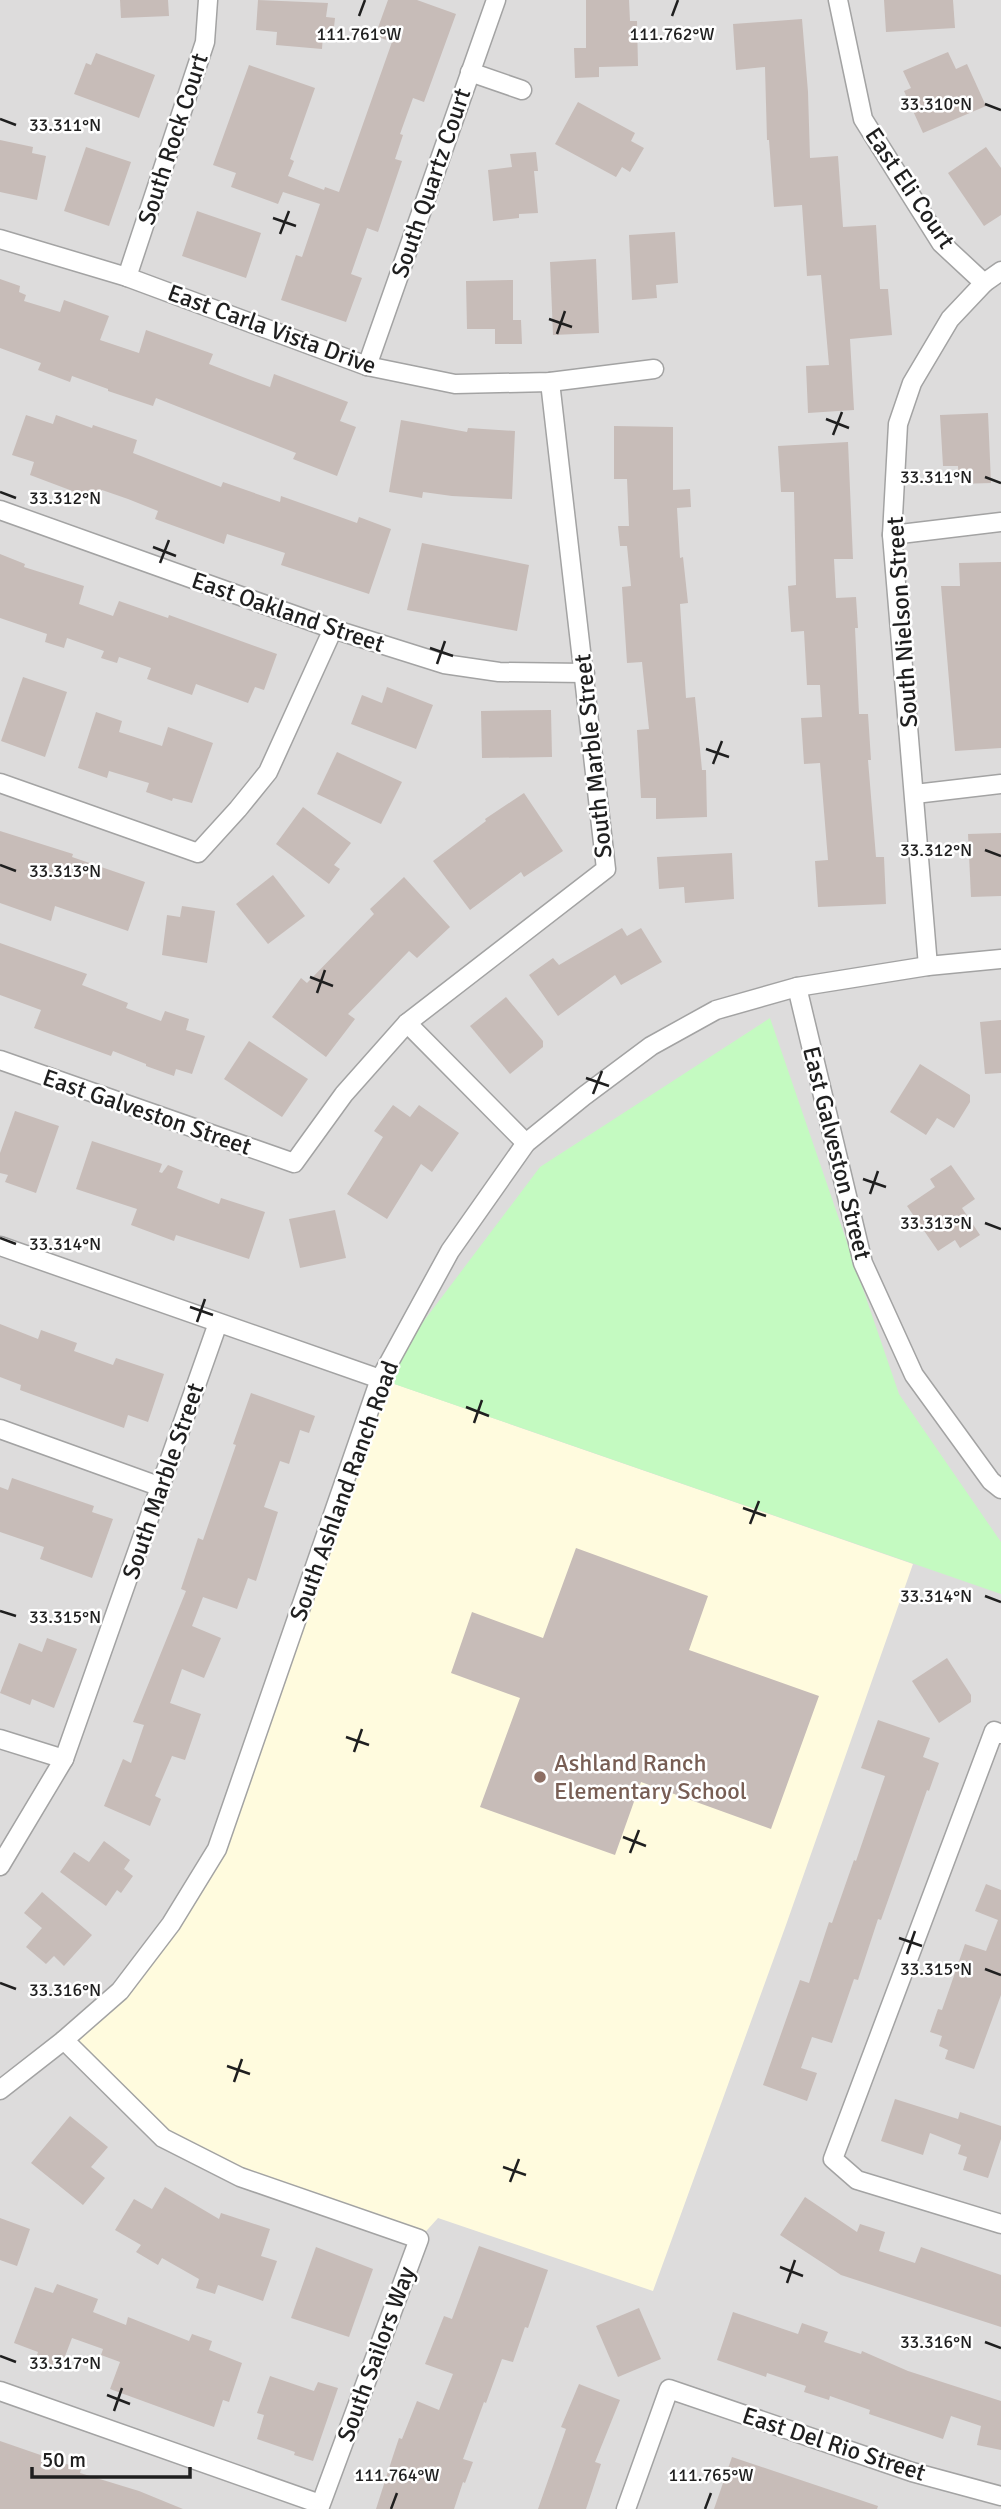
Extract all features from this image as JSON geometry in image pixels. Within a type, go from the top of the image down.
[{"type":"street","name":"South Rock Court","points":[[127,277],[205,42],[208,0]]},
{"type":"street","name":"South Quartz Court","points":[[367,366],[496,0]]},
{"type":"street","name":"East Eli Court","points":[[838,0],[863,119],[941,243],[984,283]]},
{"type":"street","points":[[470,72],[523,90]]},
{"type":"street","name":"East Carla Vista Drive","points":[[0,239],[127,277],[367,366],[454,384],[550,382],[654,369]]},
{"type":"street","name":"South Nielson Street","points":[[928,966],[892,535],[898,424],[912,383],[950,318],[984,283],[1001,271]]},
{"type":"street","name":"South Marble Street","points":[[294,1163],[344,1094],[407,1023],[606,869],[550,382]]},
{"type":"street","name":"East Oakland Street","points":[[0,510],[333,629],[444,664],[499,672],[584,673]]},
{"type":"street","points":[[892,535],[1001,522]]},
{"type":"street","points":[[0,783],[198,853],[268,772],[333,629]]},
{"type":"street","points":[[915,794],[1001,784]]},
{"type":"street","name":"South Ashland Ranch Road","points":[[0,2090],[64,2040],[120,1991],[171,1924],[217,1849],[380,1379],[450,1251],[526,1143],[651,1046],[716,1010],[797,987],[928,966],[1001,959]]},
{"type":"street","name":"East Galveston Street","points":[[797,987],[863,1263],[914,1375],[991,1481],[1001,1489]]},
{"type":"street","points":[[407,1023],[526,1143]]},
{"type":"street","name":"East Galveston Street","points":[[0,1060],[294,1163]]},
{"type":"street","points":[[0,1246],[380,1379]]},
{"type":"street","name":"South Marble Street","points":[[0,1866],[64,1759],[218,1323]]},
{"type":"street","points":[[0,1429],[161,1487]]},
{"type":"street","points":[[998,1733],[832,2159],[857,2180],[1001,2224]]},
{"type":"street","points":[[0,1739],[64,1759]]},
{"type":"street","name":"South Sailors Way","points":[[64,2040],[163,2138],[240,2176],[419,2239],[320,2507]]},
{"type":"street","name":"East Del Rio Street","points":[[626,2509],[668,2389],[912,2472],[1001,2496]]},
{"type":"street","points":[[0,2391],[320,2507]]},
{"type":"shaded area","points":[[0,0],[1001,0],[1001,2509],[0,2509]]},
{"type":"shaded area","name":"Ashland Ranch Elementary School","points":[[380,1379],[913,1564],[653,2291],[438,2218],[419,2239],[163,2138],[64,2040],[120,1991],[217,1849]]},
{"type":"green space","points":[[770,1018],[899,1394],[1001,1542],[1001,1594],[380,1379],[540,1167]]},
{"type":"building","points":[[120,0],[168,0],[169,16],[121,18]]},
{"type":"building","points":[[258,0],[328,3],[326,17],[335,18],[333,36],[323,35],[322,49],[276,45],[277,32],[256,30]]},
{"type":"building","points":[[388,0],[417,0],[456,14],[424,102],[413,98],[400,134],[403,135],[395,159],[402,161],[378,232],[367,228],[351,274],[362,278],[346,322],[281,300],[296,255],[302,257],[320,204],[283,192],[278,204],[231,187],[236,173],[213,165],[249,65],[315,88],[290,159],[294,161],[288,176],[324,190],[325,187],[339,192],[392,42],[375,36]]},
{"type":"building","points":[[586,0],[629,0],[630,21],[637,21],[638,66],[599,67],[599,77],[575,78],[574,48],[586,48]]},
{"type":"building","points":[[884,0],[953,0],[955,28],[886,32]]},
{"type":"building","points":[[802,19],[810,158],[838,156],[843,227],[876,225],[880,289],[888,289],[892,335],[850,339],[854,410],[808,413],[806,366],[829,365],[821,275],[807,276],[802,205],[774,207],[767,140],[765,67],[736,70],[733,24]]},
{"type":"building","points":[[948,52],[956,69],[967,64],[986,106],[923,133],[904,91],[911,88],[903,71]]},
{"type":"building","points":[[96,53],[155,75],[139,118],[74,94],[86,63],[91,65]]},
{"type":"building","points":[[578,102],[635,133],[631,141],[644,148],[630,172],[622,167],[616,177],[555,144]]},
{"type":"building","points":[[0,140],[33,147],[32,153],[46,156],[37,200],[0,192]]},
{"type":"building","points":[[86,147],[131,162],[109,226],[64,211]]},
{"type":"building","points":[[986,147],[1001,168],[1001,215],[984,226],[948,173]]},
{"type":"building","points":[[536,152],[538,171],[534,171],[538,213],[519,214],[519,218],[493,221],[488,170],[512,167],[510,154]]},
{"type":"building","points":[[197,211],[261,233],[246,278],[182,256]]},
{"type":"building","points":[[675,232],[678,283],[656,285],[657,298],[632,300],[629,235]]},
{"type":"building","points":[[596,259],[599,333],[553,335],[550,262]]},
{"type":"building","points":[[0,279],[20,286],[19,292],[26,295],[24,301],[60,312],[64,300],[109,316],[100,340],[139,353],[146,330],[213,354],[209,364],[270,387],[274,374],[348,402],[340,421],[356,427],[337,476],[293,459],[296,453],[156,398],[153,406],[72,376],[70,382],[38,370],[41,363],[0,348]]},
{"type":"building","points":[[513,280],[513,320],[521,320],[522,344],[495,344],[495,329],[467,329],[466,281]]},
{"type":"building","points":[[988,413],[991,483],[959,484],[958,466],[943,466],[940,415]]},
{"type":"building","points":[[26,415],[53,424],[56,415],[137,440],[133,453],[221,487],[223,482],[280,502],[281,496],[357,523],[359,517],[391,529],[369,594],[281,565],[285,553],[227,534],[224,544],[155,519],[158,511],[128,499],[102,490],[99,501],[30,475],[34,462],[12,455]]},
{"type":"building","points":[[401,420],[467,432],[468,428],[515,431],[512,499],[423,492],[422,498],[389,492]]},
{"type":"building","points":[[614,426],[673,427],[673,490],[690,489],[691,507],[677,508],[680,558],[683,557],[688,603],[680,604],[686,698],[695,697],[702,770],[706,770],[707,817],[656,819],[656,798],[641,798],[637,730],[649,729],[642,662],[627,663],[622,587],[631,586],[627,546],[620,546],[618,526],[629,526],[627,479],[614,479]]},
{"type":"building","points":[[848,442],[853,559],[834,559],[836,598],[856,597],[859,714],[868,714],[871,760],[868,760],[876,857],[884,857],[886,904],[818,907],[815,861],[828,860],[820,763],[804,764],[801,718],[822,717],[820,685],[807,685],[804,631],[791,632],[788,586],[796,585],[794,492],[781,492],[778,446]]},
{"type":"building","points":[[422,543],[529,565],[517,631],[407,610]]},
{"type":"building","points":[[0,554],[25,564],[24,567],[84,586],[79,604],[113,616],[119,601],[168,618],[169,615],[277,654],[264,690],[255,687],[248,703],[196,684],[192,695],[147,679],[151,668],[119,657],[117,663],[101,658],[104,651],[67,638],[64,648],[45,642],[47,634],[0,618]]},
{"type":"building","points":[[1001,562],[1001,748],[955,751],[941,586],[960,586],[959,563]]},
{"type":"building","points":[[23,677],[67,692],[45,757],[1,741]]},
{"type":"building","points":[[387,687],[433,705],[416,749],[351,724],[362,695],[382,703]]},
{"type":"building","points":[[551,710],[552,757],[482,758],[481,711]]},
{"type":"building","points":[[96,712],[122,721],[119,732],[162,746],[168,727],[213,743],[192,803],[173,798],[172,801],[146,792],[149,783],[109,771],[107,778],[78,768]]},
{"type":"building","points":[[337,752],[402,782],[381,824],[317,794]]},
{"type":"building","points":[[524,793],[563,851],[524,877],[521,872],[470,910],[433,861],[486,821],[485,819]]},
{"type":"building","points":[[303,807],[351,843],[334,865],[340,869],[329,884],[276,844]]},
{"type":"building","points":[[0,831],[73,854],[72,857],[145,882],[128,931],[55,906],[51,921],[0,903]]},
{"type":"building","points":[[1001,833],[1001,896],[971,897],[968,834]]},
{"type":"building","points":[[732,853],[734,899],[685,903],[684,887],[659,889],[657,857]]},
{"type":"building","points":[[273,875],[305,916],[268,944],[236,904]]},
{"type":"building","points":[[404,877],[450,927],[417,958],[409,951],[348,1014],[355,1019],[326,1057],[272,1017],[301,978],[307,983],[374,914],[370,909]]},
{"type":"building","points":[[182,906],[215,911],[207,963],[162,955],[167,915],[180,917]]},
{"type":"building","points":[[622,928],[627,936],[641,928],[662,962],[621,985],[615,975],[558,1016],[529,975],[553,958],[559,965]]},
{"type":"building","points":[[0,943],[87,974],[82,985],[128,1003],[126,1008],[161,1021],[165,1011],[189,1019],[186,1030],[205,1036],[192,1074],[176,1069],[174,1076],[113,1051],[111,1056],[34,1028],[41,1010],[0,995]]},
{"type":"building","points":[[506,997],[543,1041],[543,1047],[510,1074],[470,1026]]},
{"type":"building","points":[[1001,1020],[1001,1073],[985,1074],[980,1022]]},
{"type":"building","points":[[249,1041],[308,1079],[282,1117],[224,1079]]},
{"type":"building","points":[[920,1064],[970,1095],[970,1102],[954,1128],[937,1118],[926,1135],[890,1112]]},
{"type":"building","points":[[393,1105],[410,1117],[419,1105],[459,1133],[432,1172],[421,1164],[387,1219],[347,1194],[383,1137],[374,1131]]},
{"type":"building","points":[[15,1111],[59,1126],[36,1193],[5,1182],[8,1175],[0,1173],[0,1153]]},
{"type":"building","points":[[92,1141],[162,1164],[159,1172],[162,1173],[168,1165],[183,1171],[177,1188],[219,1204],[221,1198],[265,1212],[249,1259],[176,1235],[174,1241],[131,1225],[137,1209],[76,1189]]},
{"type":"building","points":[[951,1165],[975,1199],[962,1208],[980,1235],[960,1248],[955,1240],[938,1251],[907,1206],[935,1187],[930,1179]]},
{"type":"building","points":[[335,1210],[346,1258],[300,1268],[289,1219]]},
{"type":"building","points":[[0,1324],[38,1339],[41,1330],[77,1343],[74,1351],[113,1365],[116,1358],[164,1374],[148,1422],[128,1415],[124,1428],[20,1390],[21,1385],[0,1377]]},
{"type":"building","points":[[251,1393],[315,1416],[309,1433],[300,1430],[289,1464],[280,1461],[264,1507],[278,1512],[256,1581],[248,1578],[237,1609],[203,1597],[192,1626],[221,1638],[204,1678],[182,1669],[170,1703],[201,1714],[185,1760],[172,1756],[155,1796],[161,1799],[150,1826],[104,1806],[123,1759],[131,1763],[144,1725],[133,1722],[186,1591],[181,1589],[198,1538],[203,1540]]},
{"type":"building","points":[[12,1478],[94,1506],[92,1512],[113,1519],[92,1578],[40,1559],[44,1547],[0,1532],[0,1487],[8,1490]]},
{"type":"building","points":[[576,1548],[708,1596],[689,1650],[819,1696],[771,1829],[641,1782],[615,1855],[480,1807],[520,1698],[451,1673],[472,1612],[543,1638]]},
{"type":"building","points":[[47,1638],[77,1649],[54,1708],[32,1699],[30,1705],[0,1693],[19,1643],[42,1652]]},
{"type":"building","points":[[947,1658],[971,1695],[971,1702],[939,1723],[912,1681]]},
{"type":"building","points":[[878,1720],[930,1738],[923,1757],[939,1763],[881,1920],[878,1919],[858,1980],[854,1979],[832,2043],[812,2037],[801,2068],[817,2073],[807,2101],[763,2085],[800,1980],[809,1983],[829,1922],[832,1923],[854,1860],[856,1861],[885,1776],[861,1768]]},
{"type":"building","points":[[104,1841],[130,1860],[124,1869],[133,1876],[121,1893],[117,1890],[106,1906],[60,1872],[74,1852],[89,1862]]},
{"type":"building","points":[[986,1884],[1001,1890],[1001,1995],[974,2069],[945,2059],[948,2050],[939,2046],[942,2036],[930,2032],[938,2009],[942,2010],[965,1944],[986,1951],[998,1920],[975,1911]]},
{"type":"building","points":[[42,1892],[92,1935],[64,1966],[54,1956],[46,1964],[26,1947],[42,1928],[24,1913]]},
{"type":"building","points":[[895,2099],[958,2119],[960,2112],[1001,2126],[1001,2139],[988,2178],[963,2170],[967,2157],[958,2154],[961,2145],[930,2133],[923,2155],[881,2141]]},
{"type":"building","points":[[70,2116],[108,2147],[91,2167],[105,2178],[83,2205],[31,2163]]},
{"type":"building","points":[[165,2187],[219,2219],[221,2213],[270,2229],[261,2256],[277,2261],[263,2301],[218,2285],[215,2294],[196,2288],[199,2279],[162,2258],[158,2265],[136,2252],[141,2245],[115,2230],[134,2199],[152,2209]]},
{"type":"building","points":[[805,2197],[857,2232],[860,2224],[885,2232],[879,2251],[915,2263],[921,2247],[1001,2275],[1001,2327],[841,2275],[780,2235]]},
{"type":"building","points":[[0,2218],[30,2229],[17,2266],[0,2260]]},
{"type":"building","points":[[479,2246],[548,2270],[528,2328],[525,2327],[513,2362],[502,2359],[486,2403],[484,2402],[463,2459],[473,2462],[454,2509],[376,2509],[399,2438],[402,2439],[417,2401],[439,2410],[453,2374],[425,2364],[444,2316],[452,2319]]},
{"type":"building","points":[[316,2247],[373,2269],[349,2337],[291,2318]]},
{"type":"building","points":[[57,2284],[98,2299],[93,2312],[126,2325],[128,2317],[189,2341],[192,2334],[212,2341],[209,2350],[242,2363],[229,2402],[223,2400],[214,2427],[110,2389],[120,2362],[101,2355],[103,2349],[72,2338],[59,2372],[34,2364],[38,2352],[14,2343],[35,2287],[53,2293]]},
{"type":"building","points":[[639,2308],[661,2359],[618,2377],[596,2326]]},
{"type":"building","points":[[733,2312],[798,2334],[802,2323],[828,2332],[824,2342],[861,2354],[862,2351],[908,2371],[1001,2401],[1001,2450],[977,2445],[981,2426],[951,2416],[943,2439],[869,2414],[870,2410],[830,2396],[829,2400],[804,2392],[806,2386],[767,2373],[766,2377],[717,2360]]},
{"type":"building","points":[[270,2376],[314,2391],[318,2382],[338,2388],[313,2461],[257,2439],[264,2415],[257,2413]]},
{"type":"building","points":[[579,2384],[620,2400],[595,2462],[601,2464],[586,2509],[538,2509],[566,2429],[561,2427]]},
{"type":"building","points":[[0,2441],[81,2469],[80,2473],[139,2491],[183,2509],[0,2509]]},
{"type":"building","points":[[732,2457],[878,2506],[877,2509],[714,2509]]},
{"type":"place","name":"Ashland Ranch Elementary School","points":[[540,1777]]}]
